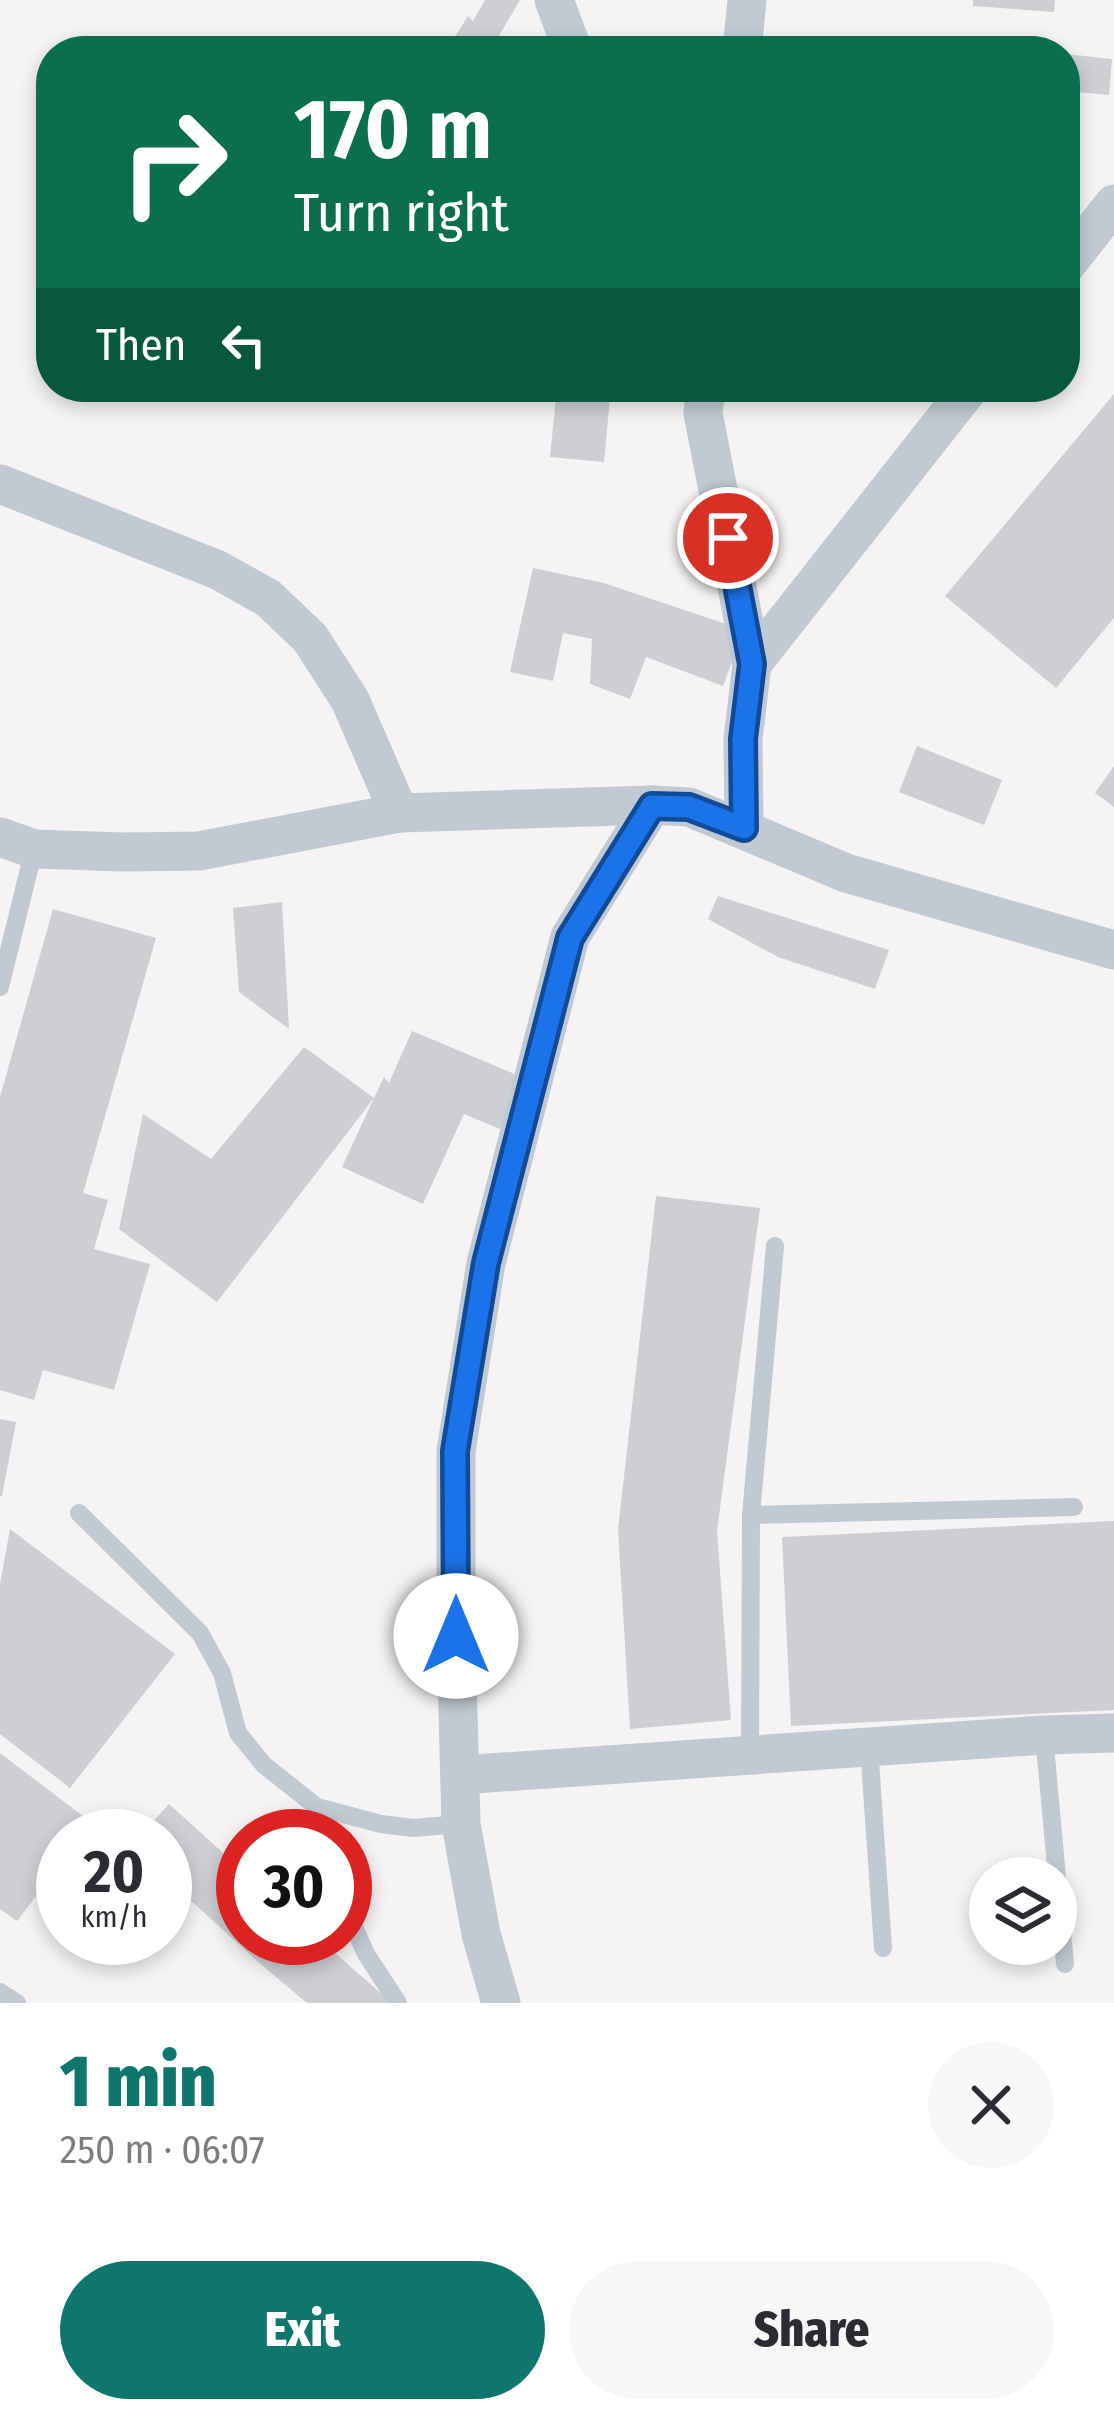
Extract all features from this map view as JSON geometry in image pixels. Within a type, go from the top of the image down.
[{"type":"street","points":[[554,0],[567,36]]},
{"type":"street","points":[[743,36],[747,0]]},
{"type":"street","points":[[1080,247],[1114,204]]},
{"type":"street","points":[[702,402],[752,664],[743,739],[744,828]]},
{"type":"street","points":[[752,664],[958,402]]},
{"type":"street","points":[[0,484],[218,570],[268,598],[310,638],[350,700],[399,813]]},
{"type":"street","points":[[501,2003],[481,1934],[461,1824],[455,1451],[486,1263],[570,938],[652,806]]},
{"type":"street","points":[[17,843],[123,853],[199,851],[399,813],[689,807],[846,873],[1114,950]]},
{"type":"street","points":[[460,1774],[1114,1733]]},
{"type":"lane","points":[[0,987],[17,843]]},
{"type":"lane","points":[[751,1755],[751,1515],[775,1246]]},
{"type":"lane","points":[[751,1515],[1074,1507]]},
{"type":"lane","points":[[79,1514],[200,1634],[222,1673],[238,1733],[263,1765],[317,1808],[381,1825],[461,1824]]},
{"type":"lane","points":[[1044,1735],[1055,1857]]},
{"type":"lane","points":[[869,1747],[883,1948]]},
{"type":"lane","points":[[372,1963],[398,2003]]},
{"type":"lane","points":[[0,1992],[17,2003]]},
{"type":"building","points":[[485,0],[520,0],[499,36],[455,36],[468,16],[473,21]]},
{"type":"building","points":[[973,0],[1055,0],[1054,12],[973,6]]},
{"type":"building","points":[[1080,56],[1112,59],[1109,95],[1080,92]]},
{"type":"building","points":[[1114,394],[1114,618],[1056,688],[945,596]]},
{"type":"building","points":[[556,402],[610,402],[604,462],[550,457]]},
{"type":"building","points":[[533,568],[604,583],[744,630],[723,686],[646,657],[630,699],[590,684],[592,639],[563,633],[553,681],[510,672]]},
{"type":"building","points":[[917,746],[1002,780],[984,825],[899,792]]},
{"type":"building","points":[[1114,766],[1114,807],[1095,793]]},
{"type":"building","points":[[718,896],[889,950],[875,989],[778,957],[708,919]]},
{"type":"building","points":[[282,902],[289,1029],[239,992],[233,908]]},
{"type":"building","points":[[53,909],[156,938],[83,1193],[108,1200],[94,1249],[150,1264],[114,1390],[43,1370],[34,1400],[0,1390],[0,1097]]},
{"type":"building","points":[[412,1031],[522,1077],[500,1129],[464,1114],[423,1204],[342,1167],[384,1077],[389,1083]]},
{"type":"building","points":[[304,1047],[374,1098],[217,1302],[119,1229],[143,1114],[211,1159]]},
{"type":"building","points":[[656,1196],[760,1208],[717,1531],[731,1720],[630,1729],[618,1529]]},
{"type":"building","points":[[0,1419],[16,1422],[2,1496],[0,1496]]},
{"type":"building","points":[[1114,1521],[1114,1710],[791,1726],[782,1537]]},
{"type":"building","points":[[10,1529],[175,1654],[70,1788],[0,1734],[0,1584]]},
{"type":"building","points":[[0,1753],[74,1809],[36,1809],[36,1896],[17,1921],[0,1909]]},
{"type":"building","points":[[192,1825],[216,1847],[216,1924],[192,1902]]},
{"type":"building","points":[[262,1965],[349,1965],[392,2003],[307,2003]]},
{"type":"route","points":[[456,1636],[455,1451],[486,1263],[570,938],[652,806],[689,807],[744,828],[743,739],[752,664],[728,538]]}]
